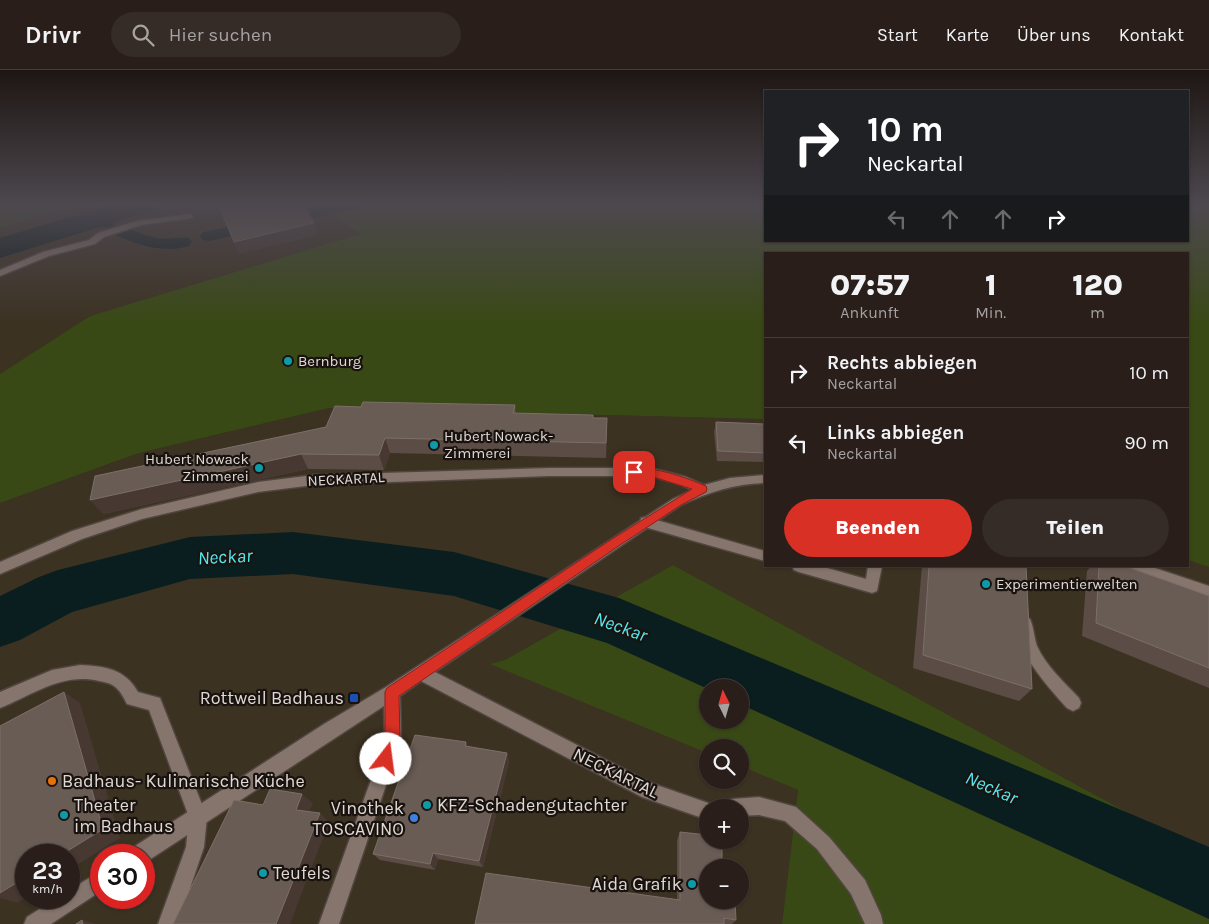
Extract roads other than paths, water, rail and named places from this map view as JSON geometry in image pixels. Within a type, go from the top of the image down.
[{"type":"street","points":[[0,272],[46,254],[85,244]]},
{"type":"street","name":"NECKARTAL","points":[[0,568],[77,536],[142,514],[258,488],[314,480],[549,472],[650,472],[682,480],[702,489]]},
{"type":"street","points":[[155,844],[421,673],[646,522],[702,489],[734,481],[764,479]]},
{"type":"street","points":[[646,522],[764,556]]},
{"type":"street","points":[[802,567],[872,587],[876,567]]},
{"type":"street","points":[[1133,567],[1209,592]]},
{"type":"street","points":[[1025,612],[1025,630],[1037,660],[1073,703]]},
{"type":"street","points":[[0,700],[30,685],[54,677],[78,673],[102,674],[122,681],[133,700],[154,703],[198,816],[195,847],[168,924]]},
{"type":"street","name":"NECKARTAL","points":[[421,673],[648,791],[699,808]]},
{"type":"street","points":[[329,924],[393,741],[392,692]]},
{"type":"street","points":[[749,807],[759,806],[790,814],[823,842],[858,887],[874,922]]},
{"type":"street","points":[[34,924],[90,887]]},
{"type":"waterway","name":"Neckar","points":[[0,248],[14,244]]},
{"type":"waterway","points":[[157,244],[175,244]]},
{"type":"waterway","name":"Neckar","points":[[0,623],[58,593],[190,558],[293,553],[454,574],[619,622],[1209,883]]},
{"type":"place","name":"Bernburg","points":[[288,361]]},
{"type":"place","name":"Hubert Nowack- Zimmerei","points":[[434,445]]},
{"type":"place","name":"Hubert Nowack Zimmerei","points":[[259,468]]},
{"type":"place","name":"Experimentierwelten","points":[[986,584]]},
{"type":"place","name":"Rottweil Badhaus","points":[[354,698]]},
{"type":"place","name":"Badhaus- Kulinarische Küche","points":[[52,781]]},
{"type":"place","name":"KFZ-Schadengutachter","points":[[427,805]]},
{"type":"place","name":"Theater im Badhaus","points":[[64,815]]},
{"type":"place","name":"Vinothek TOSCAVINO","points":[[414,818]]},
{"type":"place","name":"Teufels","points":[[263,873]]},
{"type":"place","name":"Aida Grafik","points":[[692,884]]}]
